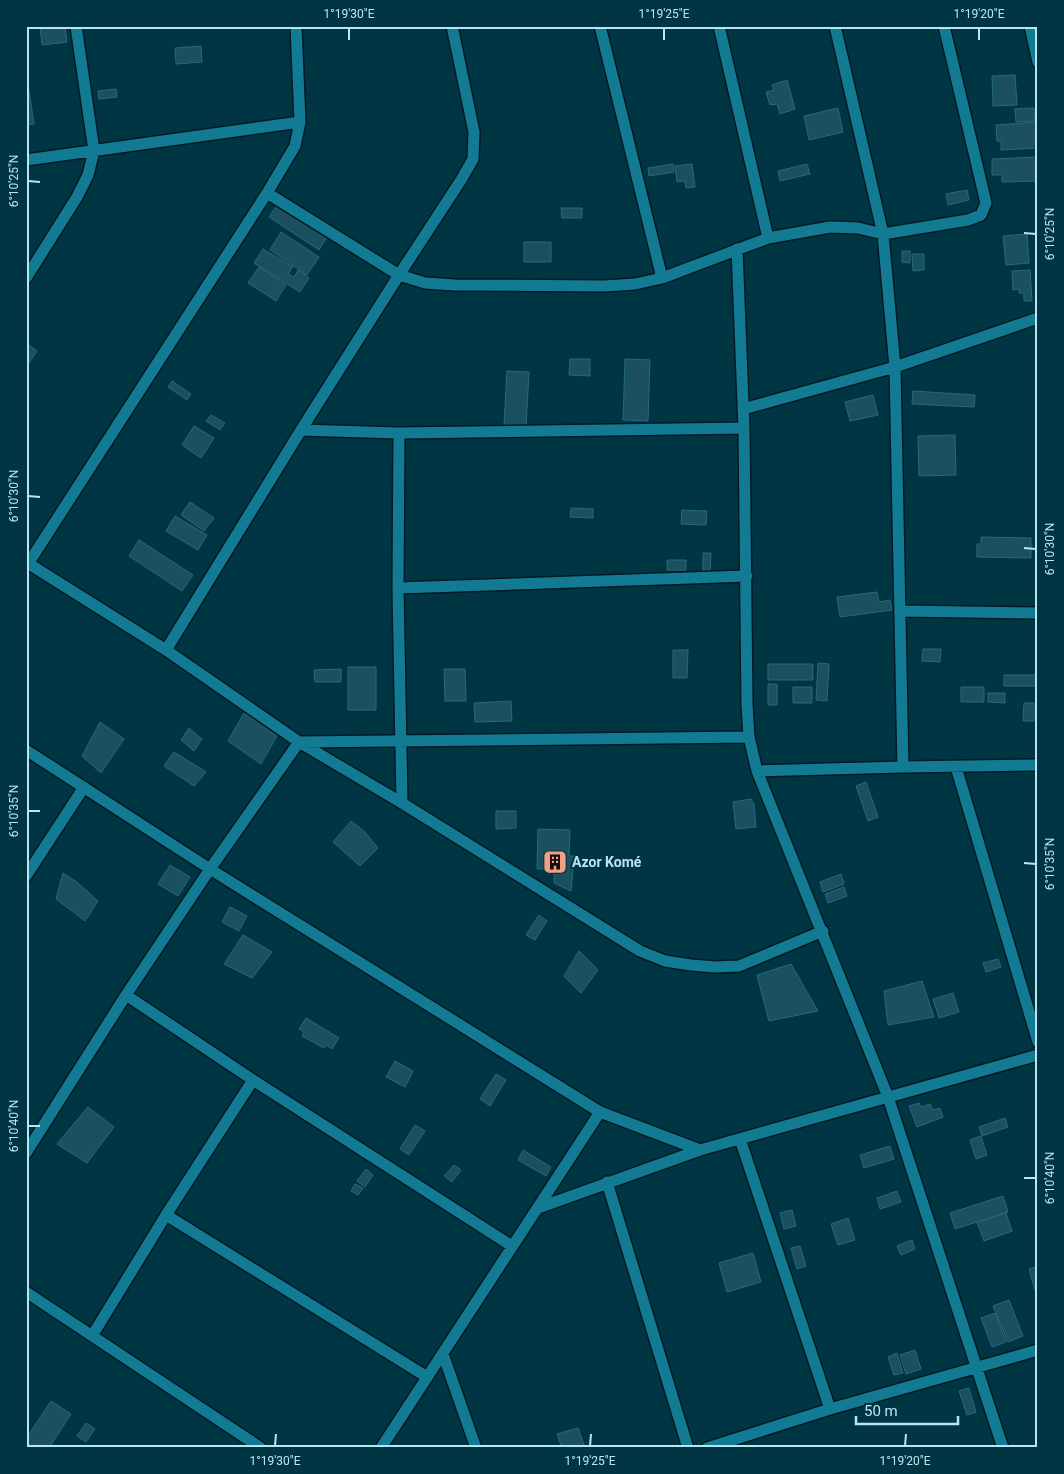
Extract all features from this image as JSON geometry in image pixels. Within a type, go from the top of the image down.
[{"type":"street","points":[[26,278],[78,197],[88,175],[94,151],[76,26]]},
{"type":"street","points":[[296,26],[300,122],[295,146],[267,193],[27,564],[166,650],[299,742],[402,803],[640,951],[665,960],[715,967],[739,966],[823,931]]},
{"type":"street","points":[[166,650],[301,430],[474,159],[474,132],[452,26]]},
{"type":"street","points":[[600,26],[662,278]]},
{"type":"street","points":[[719,26],[768,238]]},
{"type":"street","points":[[835,26],[883,234],[895,367],[904,766]]},
{"type":"street","points":[[267,193],[399,276],[425,282],[465,285],[604,286],[635,284],[662,278],[768,238],[830,227],[858,228],[883,234],[968,220],[981,215],[986,203],[944,26]]},
{"type":"street","points":[[1030,26],[1038,62]]},
{"type":"street","points":[[26,160],[300,122]]},
{"type":"street","points":[[737,249],[744,428],[749,737],[757,771],[823,931],[888,1097],[1003,1448]]},
{"type":"street","points":[[743,409],[895,367],[1038,318]]},
{"type":"street","points":[[301,430],[399,434],[744,428]]},
{"type":"street","points":[[399,434],[398,588],[402,803]]},
{"type":"street","points":[[398,588],[746,576]]},
{"type":"street","points":[[900,611],[1038,613]]},
{"type":"street","points":[[299,742],[749,737]]},
{"type":"street","points":[[26,1153],[126,995],[210,869],[299,742]]},
{"type":"street","points":[[26,750],[210,869],[600,1112],[700,1150]]},
{"type":"street","points":[[757,771],[904,766],[1038,765]]},
{"type":"street","points":[[956,767],[1038,1042]]},
{"type":"street","points":[[26,876],[84,787]]},
{"type":"street","points":[[126,995],[512,1246]]},
{"type":"street","points":[[538,1208],[700,1150],[1038,1055]]},
{"type":"street","points":[[92,1336],[166,1215],[254,1080]]},
{"type":"street","points":[[381,1448],[600,1112]]},
{"type":"street","points":[[740,1139],[830,1409]]},
{"type":"street","points":[[607,1182],[688,1448]]},
{"type":"street","points":[[166,1215],[427,1377]]},
{"type":"street","points":[[26,1292],[261,1448]]},
{"type":"street","points":[[707,1448],[830,1409],[1038,1350]]},
{"type":"street","points":[[443,1354],[476,1448]]},
{"type":"building","points":[[40,26],[65,26],[67,42],[42,45]]},
{"type":"building","points":[[201,46],[202,62],[176,64],[175,48]]},
{"type":"building","points":[[1015,75],[1017,105],[993,106],[992,76]]},
{"type":"building","points":[[787,80],[795,109],[780,114],[777,104],[770,105],[766,92],[774,90],[772,85]]},
{"type":"building","points":[[26,84],[28,84],[34,124],[26,125]]},
{"type":"building","points":[[116,89],[117,97],[99,99],[98,91]]},
{"type":"building","points":[[838,108],[843,132],[809,140],[804,116]]},
{"type":"building","points":[[1034,108],[1035,121],[1016,122],[1015,109]]},
{"type":"building","points":[[1038,122],[1038,148],[1001,150],[1001,141],[997,141],[996,125]]},
{"type":"building","points":[[1038,157],[1038,181],[1002,182],[1002,175],[992,175],[992,159]]},
{"type":"building","points":[[673,164],[674,172],[649,176],[648,168]]},
{"type":"building","points":[[692,164],[695,187],[686,188],[685,181],[677,182],[675,166]]},
{"type":"building","points":[[807,164],[810,174],[780,181],[778,171]]},
{"type":"building","points":[[967,190],[969,200],[948,205],[946,194]]},
{"type":"building","points":[[278,204],[327,237],[319,250],[269,217]]},
{"type":"building","points":[[561,208],[582,208],[582,218],[562,218]]},
{"type":"building","points":[[281,232],[319,257],[307,275],[270,250]]},
{"type":"building","points":[[1027,234],[1029,263],[1006,265],[1003,236]]},
{"type":"building","points":[[524,242],[551,242],[551,262],[524,262]]},
{"type":"building","points":[[263,249],[293,267],[288,274],[294,277],[298,270],[309,278],[300,292],[254,263]]},
{"type":"building","points":[[902,251],[910,251],[910,263],[902,262]]},
{"type":"building","points":[[912,254],[924,254],[924,270],[913,271]]},
{"type":"building","points":[[259,267],[286,285],[276,301],[248,283]]},
{"type":"building","points":[[1030,270],[1032,301],[1024,301],[1024,293],[1019,293],[1019,289],[1013,290],[1012,271]]},
{"type":"building","points":[[26,343],[37,351],[29,363],[26,361]]},
{"type":"building","points":[[570,359],[590,359],[590,376],[569,375]]},
{"type":"building","points":[[625,359],[650,360],[648,421],[623,420]]},
{"type":"building","points":[[507,371],[529,372],[526,427],[504,425]]},
{"type":"building","points":[[172,381],[191,394],[187,400],[168,387]]},
{"type":"building","points":[[913,391],[975,395],[974,407],[912,404]]},
{"type":"building","points":[[873,395],[878,415],[850,421],[845,402]]},
{"type":"building","points":[[211,415],[225,423],[220,430],[206,421]]},
{"type":"building","points":[[194,426],[214,438],[201,458],[182,445]]},
{"type":"building","points":[[955,435],[956,475],[919,476],[918,436]]},
{"type":"building","points":[[190,502],[214,518],[204,531],[181,515]]},
{"type":"building","points":[[571,508],[593,509],[593,518],[570,517]]},
{"type":"building","points":[[682,510],[707,511],[706,525],[681,524]]},
{"type":"building","points":[[175,516],[207,535],[198,550],[166,531]]},
{"type":"building","points":[[981,537],[1031,538],[1031,558],[977,557],[977,544],[981,544]]},
{"type":"building","points":[[139,540],[193,575],[182,591],[129,556]]},
{"type":"building","points":[[703,553],[711,553],[710,571],[703,571]]},
{"type":"building","points":[[667,560],[686,560],[686,570],[667,570]]},
{"type":"building","points":[[877,592],[879,602],[890,600],[892,610],[840,617],[837,597]]},
{"type":"building","points":[[923,649],[941,649],[940,662],[922,661]]},
{"type":"building","points":[[673,650],[688,650],[687,678],[673,678]]},
{"type":"building","points":[[818,663],[829,664],[827,701],[816,700]]},
{"type":"building","points":[[768,664],[813,664],[813,680],[768,680]]},
{"type":"building","points":[[348,667],[376,667],[376,710],[348,710]]},
{"type":"building","points":[[341,669],[341,682],[315,682],[314,670]]},
{"type":"building","points":[[444,669],[465,669],[466,701],[445,701]]},
{"type":"building","points":[[1004,675],[1038,675],[1038,686],[1004,686]]},
{"type":"building","points":[[768,684],[777,684],[777,705],[768,705]]},
{"type":"building","points":[[793,687],[812,687],[812,703],[793,703]]},
{"type":"building","points":[[961,687],[984,687],[984,702],[961,702]]},
{"type":"building","points":[[988,693],[1005,693],[1005,703],[988,702]]},
{"type":"building","points":[[511,701],[512,721],[475,722],[474,703]]},
{"type":"building","points":[[1024,703],[1038,703],[1038,721],[1023,721]]},
{"type":"building","points":[[244,713],[277,736],[261,764],[228,741]]},
{"type":"building","points":[[100,722],[124,739],[101,773],[82,756]]},
{"type":"building","points":[[189,728],[202,739],[194,751],[181,740]]},
{"type":"building","points":[[174,752],[206,772],[194,786],[164,766]]},
{"type":"building","points":[[866,782],[878,817],[868,821],[856,786]]},
{"type":"building","points":[[751,799],[754,804],[756,827],[736,829],[733,802]]},
{"type":"building","points":[[496,811],[516,811],[516,828],[496,829]]},
{"type":"building","points":[[351,821],[365,832],[378,848],[360,866],[333,842]]},
{"type":"building","name":"Azor Komé","points":[[538,829],[570,830],[569,856],[574,856],[571,891],[554,883],[554,869],[537,869]]},
{"type":"building","points":[[170,865],[190,877],[178,896],[158,884]]},
{"type":"building","points":[[63,873],[78,883],[98,901],[85,921],[56,899]]},
{"type":"building","points":[[841,874],[844,884],[823,892],[820,882]]},
{"type":"building","points":[[844,887],[847,896],[828,903],[825,894]]},
{"type":"building","points":[[230,907],[247,916],[239,931],[222,922]]},
{"type":"building","points":[[539,915],[547,921],[535,940],[526,935]]},
{"type":"building","points":[[243,935],[272,952],[252,978],[224,964]]},
{"type":"building","points":[[579,951],[598,970],[581,993],[564,976]]},
{"type":"building","points":[[998,959],[1001,967],[986,972],[983,963]]},
{"type":"building","points":[[791,964],[818,1011],[769,1021],[757,975]]},
{"type":"building","points":[[922,981],[934,1017],[888,1025],[884,991]]},
{"type":"building","points":[[953,993],[959,1012],[939,1018],[933,999]]},
{"type":"building","points":[[306,1018],[339,1038],[332,1049],[326,1045],[324,1048],[302,1036],[304,1032],[299,1029]]},
{"type":"building","points":[[395,1061],[413,1071],[405,1087],[386,1077]]},
{"type":"building","points":[[496,1074],[506,1080],[490,1106],[480,1099]]},
{"type":"building","points":[[919,1103],[921,1107],[930,1104],[933,1110],[940,1108],[943,1117],[917,1127],[909,1106]]},
{"type":"building","points":[[88,1107],[114,1127],[87,1163],[57,1144]]},
{"type":"building","points":[[1005,1118],[1008,1127],[982,1136],[979,1127]]},
{"type":"building","points":[[415,1125],[425,1131],[409,1155],[400,1149]]},
{"type":"building","points":[[981,1136],[987,1155],[976,1159],[970,1140]]},
{"type":"building","points":[[890,1146],[894,1159],[864,1168],[860,1155]]},
{"type":"building","points":[[523,1150],[551,1167],[546,1176],[518,1160]]},
{"type":"building","points":[[454,1165],[461,1170],[452,1182],[444,1176]]},
{"type":"building","points":[[366,1169],[373,1175],[365,1187],[357,1181]]},
{"type":"building","points":[[355,1184],[363,1188],[358,1195],[351,1191]]},
{"type":"building","points":[[897,1191],[901,1202],[880,1209],[877,1198]]},
{"type":"building","points":[[1003,1196],[1008,1212],[955,1229],[950,1213]]},
{"type":"building","points":[[792,1210],[796,1226],[784,1229],[780,1213]]},
{"type":"building","points":[[1006,1213],[1012,1231],[984,1241],[977,1222]]},
{"type":"building","points":[[848,1218],[855,1240],[838,1245],[831,1224]]},
{"type":"building","points":[[912,1240],[915,1249],[901,1255],[897,1246]]},
{"type":"building","points":[[800,1246],[806,1266],[797,1269],[791,1248]]},
{"type":"building","points":[[753,1253],[761,1282],[727,1292],[719,1263]]},
{"type":"building","points":[[1038,1266],[1038,1289],[1035,1290],[1029,1269]]},
{"type":"building","points":[[1009,1300],[1023,1336],[1008,1342],[993,1306]]},
{"type":"building","points":[[995,1313],[1006,1342],[992,1347],[981,1318]]},
{"type":"building","points":[[915,1350],[921,1369],[906,1374],[900,1355]]},
{"type":"building","points":[[897,1353],[903,1373],[894,1375],[888,1357]]},
{"type":"building","points":[[969,1388],[976,1412],[967,1415],[959,1391]]},
{"type":"building","points":[[51,1401],[71,1414],[49,1448],[36,1448],[26,1442],[26,1439]]},
{"type":"building","points":[[86,1423],[95,1429],[86,1442],[77,1436]]},
{"type":"building","points":[[578,1428],[585,1448],[562,1448],[557,1434]]},
{"type":"place","name":"Azor Komé","points":[[555,862]]}]
